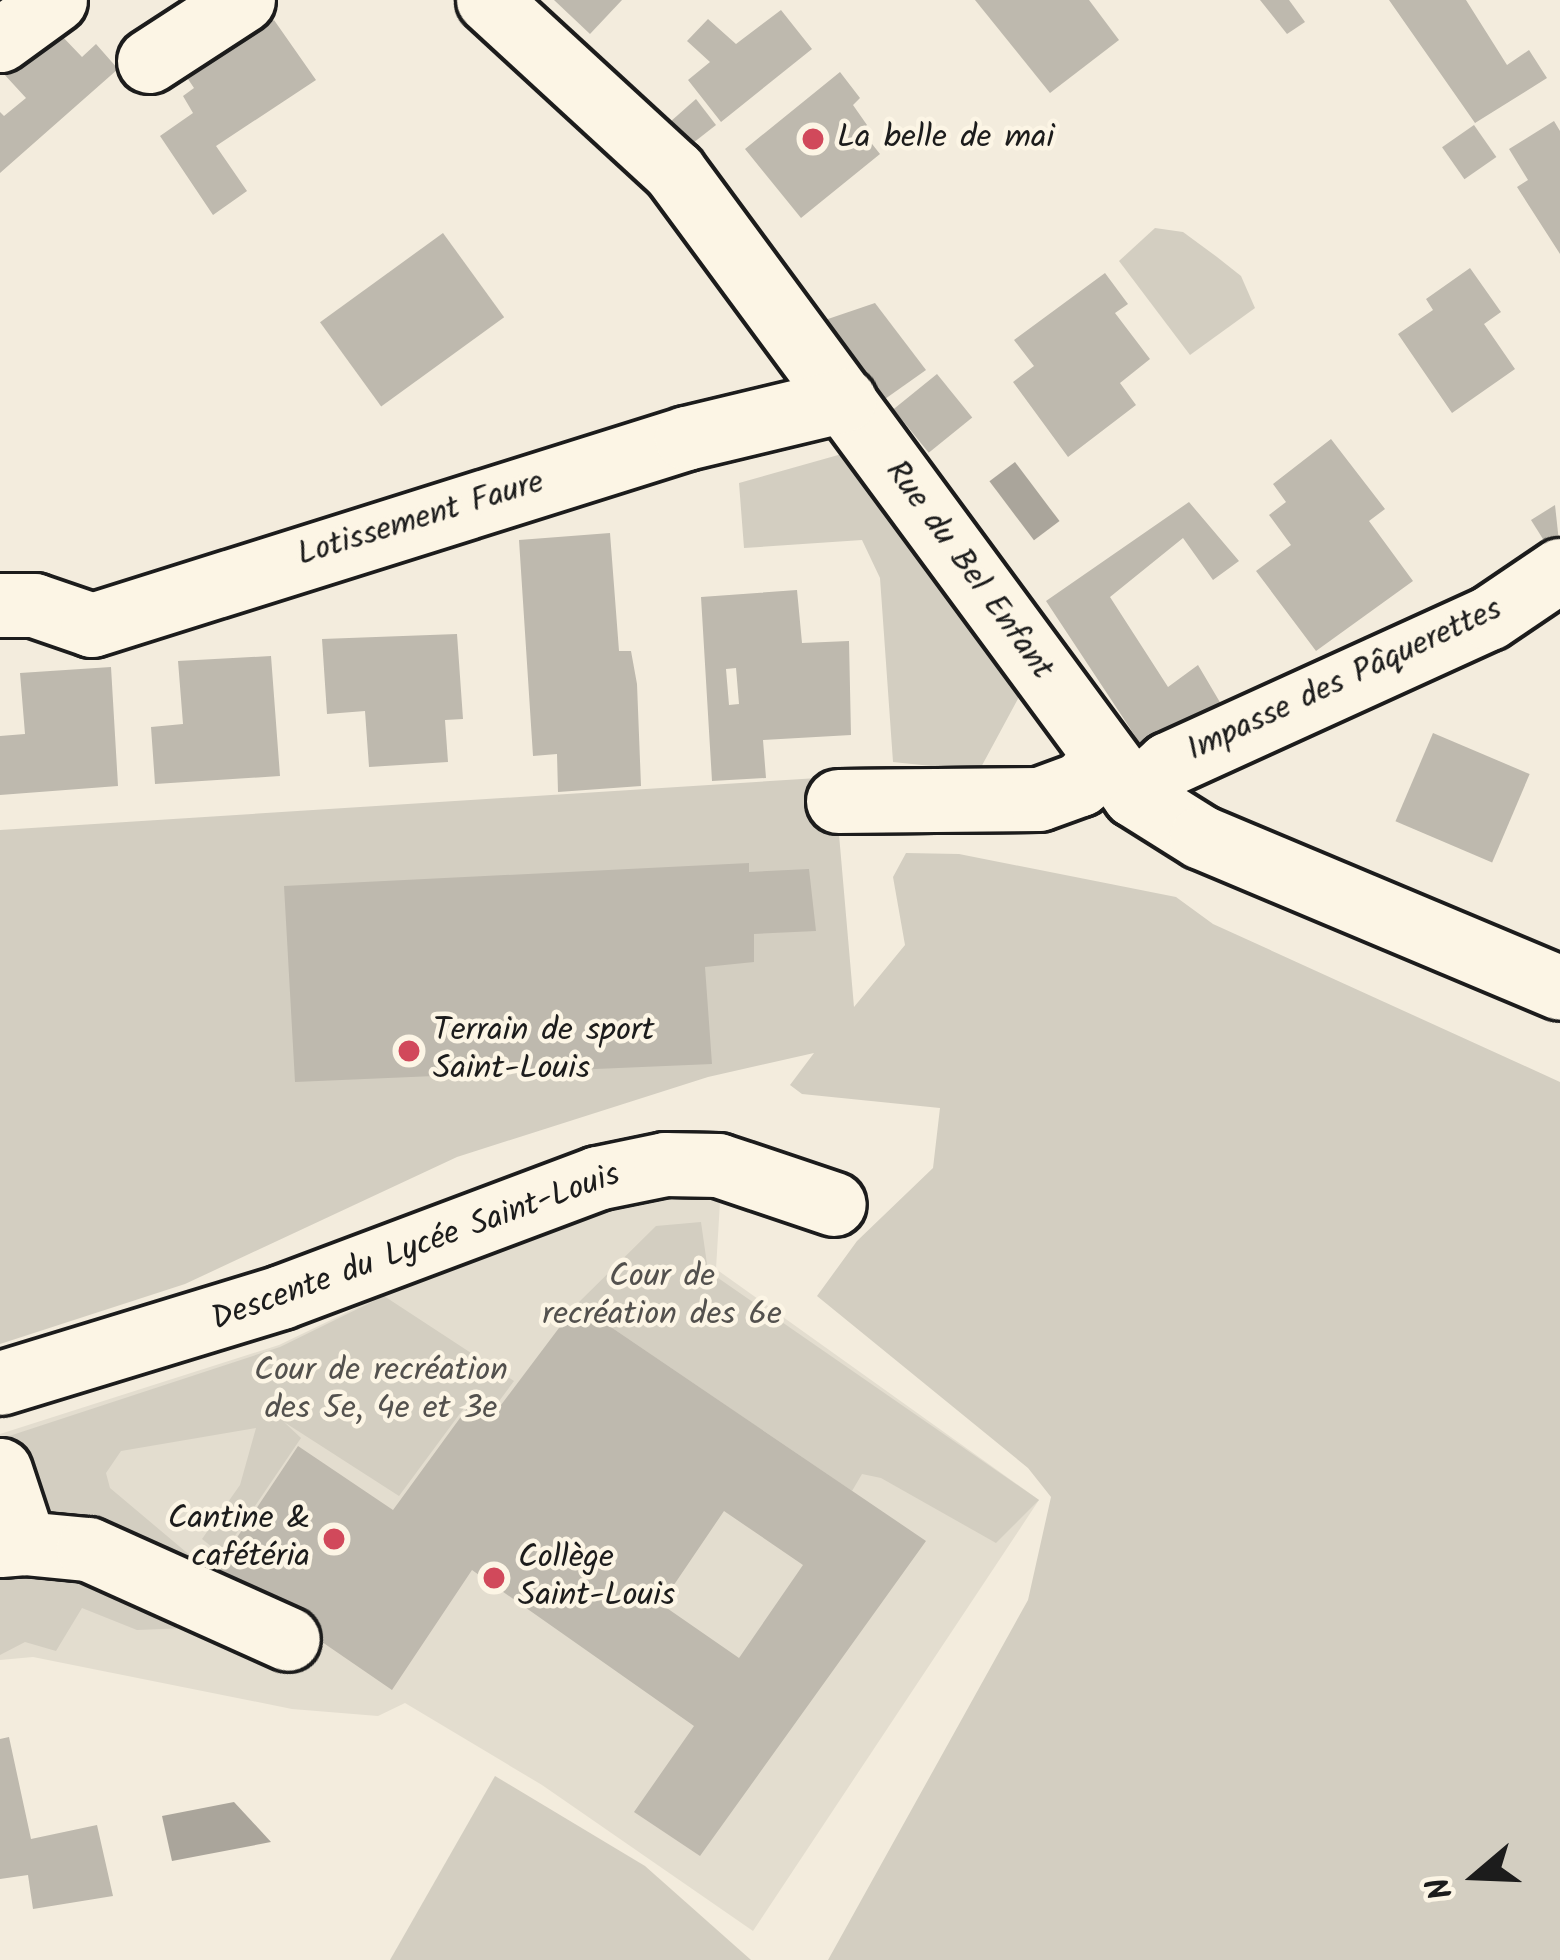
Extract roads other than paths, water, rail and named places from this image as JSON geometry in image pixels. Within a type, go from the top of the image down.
[{"type":"street","points":[[0,40],[56,0]]},
{"type":"street","points":[[149,62],[243,0]]},
{"type":"street","name":"Rue du Bel Enfant","points":[[488,0],[674,171],[1119,777],[1201,837],[1560,988]]},
{"type":"street","name":"Lotissement Faure","points":[[0,605],[34,605],[92,625],[664,445],[844,400]]},
{"type":"street","name":"Impasse des Pâquerettes","points":[[838,801],[1039,800],[1080,784],[1168,764],[1489,618],[1560,570]]},
{"type":"street","name":"Descente du Lycée Saint-Louis","points":[[0,1383],[281,1298],[597,1178],[664,1164],[718,1165],[834,1204]]},
{"type":"street","points":[[0,1470],[12,1544],[88,1549],[288,1639]]},
{"type":"place","name":"La belle de mai","points":[[813,139]]},
{"type":"place","name":"Terrain de sport Saint-Louis","points":[[409,1051]]},
{"type":"place","name":"Cantine & cafétéria","points":[[334,1539]]},
{"type":"place","name":"Collège Saint-Louis","points":[[494,1578]]},
{"type":"park label","name":"Cour de recréation des 6e","points":[[662,1297]]},
{"type":"park label","name":"Cour de recréation des 5e, 4e et 3e","points":[[381,1391]]}]
